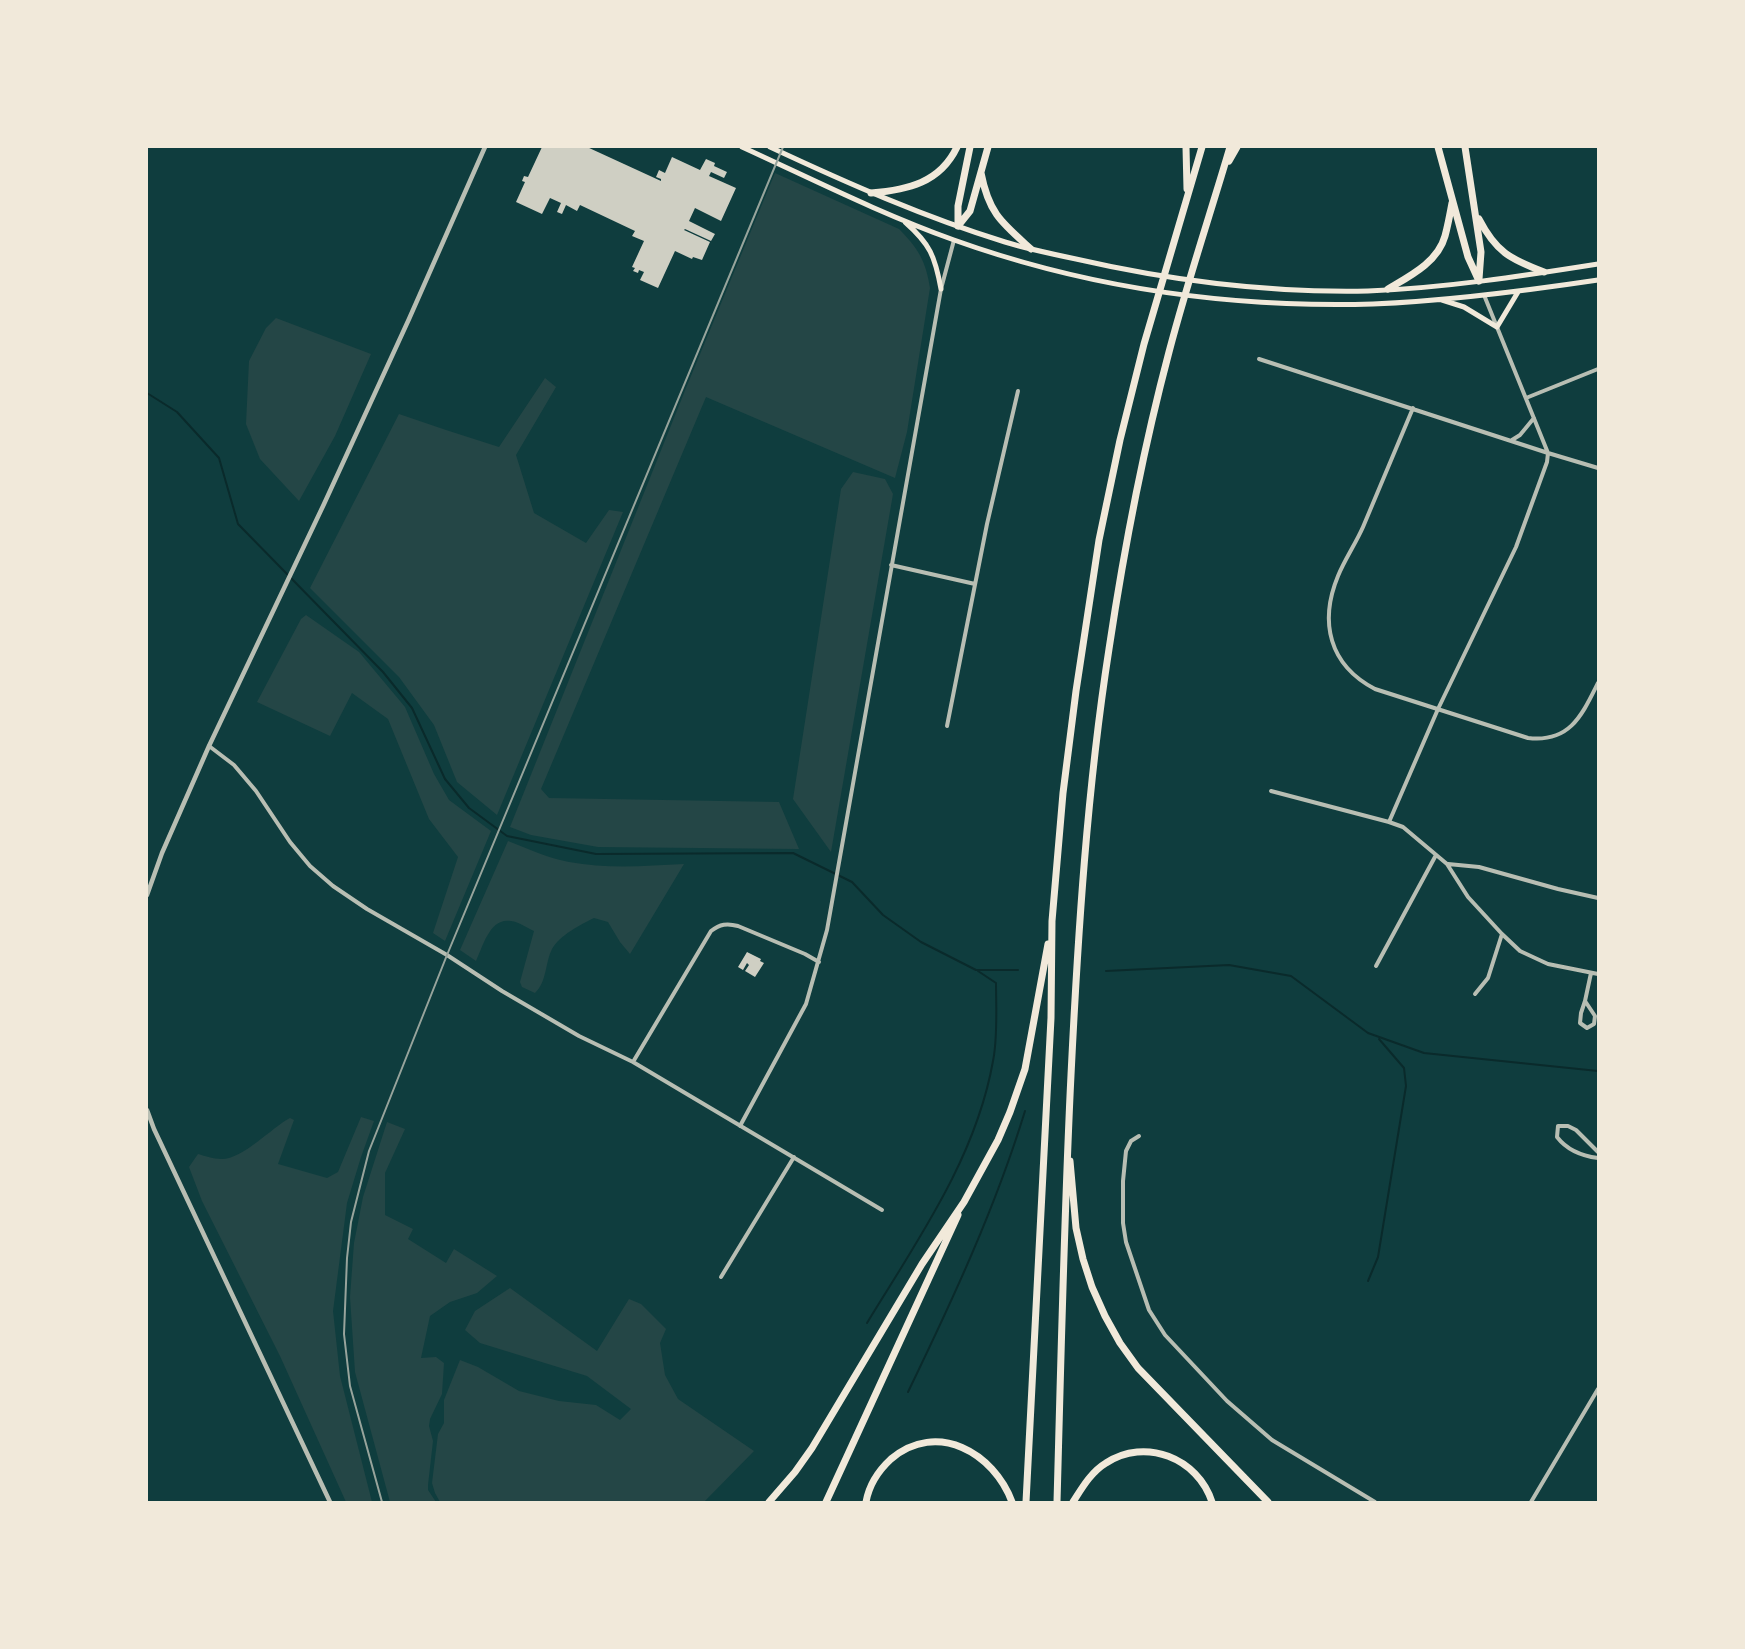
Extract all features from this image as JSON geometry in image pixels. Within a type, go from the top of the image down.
[{"type":"highway","points":[[871,193],[910,187],[933,177],[953,155],[957,147]]},
{"type":"highway","points":[[958,226],[958,206],[970,147]]},
{"type":"highway","points":[[958,226],[970,211],[988,147]]},
{"type":"highway","points":[[1186,147],[1187,198]]},
{"type":"highway","points":[[1026,1502],[1050,1029],[1052,921],[1063,793],[1076,692],[1099,540],[1132,390],[1203,147]]},
{"type":"highway","points":[[1057,1502],[1065,1207],[1077,942],[1090,801],[1108,649],[1129,529],[1155,410],[1170,350],[1230,147]]},
{"type":"highway","points":[[1223,171],[1237,147]]},
{"type":"highway","points":[[1438,147],[1468,257],[1479,281]]},
{"type":"highway","points":[[1465,147],[1481,252],[1479,281]]},
{"type":"highway","points":[[981,172],[988,201],[998,219],[1031,249]]},
{"type":"highway","points":[[1388,289],[1420,270],[1434,256],[1445,238],[1452,201]]},
{"type":"highway","points":[[1476,215],[1487,236],[1499,249],[1524,264],[1544,272]]},
{"type":"highway","points":[[769,1502],[812,1448],[922,1264],[964,1202],[998,1140],[1025,1069],[1052,921]]},
{"type":"highway","points":[[1068,1136],[1076,1228],[1092,1287],[1105,1316],[1120,1343],[1138,1368],[1268,1502]]},
{"type":"highway","points":[[826,1502],[964,1202]]},
{"type":"highway","points":[[866,1502],[874,1479],[894,1456],[913,1447],[942,1443],[953,1444],[971,1451],[988,1464],[1002,1480],[1012,1502]]},
{"type":"highway","points":[[1073,1502],[1090,1477],[1105,1463],[1123,1454],[1144,1451],[1164,1454],[1183,1463],[1205,1485],[1212,1502]]},
{"type":"main road","points":[[742,147],[954,240],[1041,267],[1150,290],[1238,300],[1373,304],[1518,292],[1598,280]]},
{"type":"main road","points":[[770,147],[871,193],[958,226],[1031,249],[1110,267],[1241,287],[1308,290],[1424,287],[1598,264]]},
{"type":"main road","points":[[901,218],[919,234],[928,246],[937,265],[941,289]]},
{"type":"main road","points":[[954,240],[958,226]]},
{"type":"main road","points":[[1479,281],[1484,295]]},
{"type":"main road","points":[[1438,299],[1464,307],[1497,327],[1518,292]]},
{"type":"street","points":[[147,895],[162,853],[209,746],[409,318],[485,147]]},
{"type":"street","points":[[740,1126],[806,1004],[827,930],[941,289],[954,240]]},
{"type":"street","points":[[1389,822],[1438,709],[1516,547],[1547,462],[1548,453],[1484,295]]},
{"type":"street","points":[[1259,359],[1598,468]]},
{"type":"street","points":[[1526,398],[1598,369]]},
{"type":"street","points":[[947,726],[975,584],[1018,391]]},
{"type":"street","points":[[1413,408],[1362,530],[1339,575],[1330,605],[1329,625],[1330,636],[1338,655],[1357,678],[1375,689],[1528,738],[1549,738],[1559,735],[1575,723],[1582,715],[1598,683]]},
{"type":"street","points":[[1512,440],[1520,435],[1534,418]]},
{"type":"street","points":[[891,565],[975,584]]},
{"type":"street","points":[[209,746],[234,765],[256,791],[287,838],[310,866],[333,886],[502,991],[579,1036],[633,1062],[882,1210]]},
{"type":"street","points":[[1271,791],[1403,827],[1447,864],[1468,897],[1520,951],[1557,967],[1598,974]]},
{"type":"street","points":[[1376,966],[1436,855]]},
{"type":"street","points":[[1447,864],[1479,867],[1598,898]]},
{"type":"street","points":[[633,1062],[711,931],[716,927],[728,924],[738,926],[819,962]]},
{"type":"street","points":[[1475,994],[1488,978],[1502,934]]},
{"type":"street","points":[[1585,1001],[1595,1016],[1594,1024],[1587,1028],[1580,1023],[1591,973]]},
{"type":"street","points":[[147,1110],[330,1502]]},
{"type":"street","points":[[1598,1152],[1576,1130],[1568,1126],[1558,1126],[1557,1137],[1563,1145],[1581,1155],[1598,1158]]},
{"type":"street","points":[[1139,1136],[1131,1141],[1126,1151],[1123,1223],[1126,1242],[1149,1310],[1165,1335],[1227,1401],[1272,1440],[1375,1502]]},
{"type":"street","points":[[720,1277],[794,1157]]},
{"type":"street","points":[[1531,1502],[1598,1389]]},
{"type":"shaded area","points":[[775,173],[899,229],[911,242],[923,262],[930,288],[907,432],[895,478],[706,397],[541,789],[549,798],[779,802],[799,849],[598,847],[531,835],[510,827],[686,388]]},
{"type":"shaded area","points":[[276,318],[371,354],[335,436],[299,501],[260,459],[246,424],[249,361],[266,328]]},
{"type":"shaded area","points":[[545,378],[556,387],[516,455],[534,513],[586,543],[609,510],[623,512],[497,815],[457,782],[434,725],[399,677],[310,588],[399,414],[499,447]]},
{"type":"shaded area","points":[[853,472],[885,479],[893,494],[831,852],[793,799],[841,489]]},
{"type":"shaded area","points":[[306,615],[359,652],[405,707],[434,774],[449,800],[491,831],[445,941],[433,933],[458,857],[429,819],[388,719],[352,693],[330,736],[257,702],[301,619]]},
{"type":"shaded area","points":[[508,841],[553,858],[598,866],[684,864],[630,954],[608,922],[594,918],[560,939],[552,949],[544,978],[535,993],[522,987],[520,982],[534,931],[511,921],[504,921],[498,923],[488,934],[476,961],[460,950]]},
{"type":"shaded area","points":[[361,1117],[374,1121],[347,1203],[333,1311],[340,1376],[372,1502],[346,1502],[280,1356],[202,1201],[189,1167],[198,1154],[221,1159],[238,1154],[290,1118],[294,1120],[278,1164],[327,1178],[338,1172]]},
{"type":"shaded area","points":[[387,1122],[405,1129],[385,1173],[385,1215],[413,1229],[408,1239],[446,1263],[454,1249],[497,1276],[477,1293],[450,1302],[430,1316],[421,1358],[436,1357],[444,1363],[442,1394],[429,1426],[433,1441],[428,1490],[436,1502],[390,1502],[355,1372],[350,1297],[354,1243],[363,1197]]},
{"type":"shaded area","points":[[510,1288],[597,1351],[629,1299],[641,1304],[666,1329],[660,1343],[665,1375],[678,1399],[754,1451],[704,1502],[440,1502],[432,1483],[438,1434],[444,1423],[444,1400],[460,1360],[478,1367],[519,1391],[559,1401],[596,1405],[620,1420],[631,1409],[587,1376],[480,1343],[465,1330],[475,1311]]},
{"type":"building","points":[[542,147],[587,147],[661,181],[656,177],[659,170],[665,173],[672,157],[700,170],[706,159],[727,172],[724,178],[711,172],[709,176],[736,188],[721,221],[695,208],[689,221],[715,234],[711,241],[685,229],[710,242],[702,260],[693,257],[692,259],[675,251],[658,288],[640,280],[644,272],[633,271],[635,268],[632,267],[644,241],[632,236],[635,231],[580,205],[577,211],[566,205],[562,214],[557,212],[561,203],[550,198],[542,214],[516,202],[525,182],[522,181],[524,176],[528,177]]},
{"type":"building","points":[[747,952],[764,963],[755,977],[745,971],[749,965],[747,963],[743,970],[738,967]]},
{"type":"waterway","points":[[147,393],[177,412],[219,458],[238,524],[383,672],[412,708],[445,779],[469,808],[507,836],[596,854],[793,853],[852,882],[883,915],[921,942],[976,970],[1018,970]]},
{"type":"waterway","points":[[1106,971],[1229,965],[1291,976],[1368,1033],[1424,1053],[1598,1071]]},
{"type":"waterway","points":[[867,1323],[942,1198],[959,1165],[985,1097],[996,1042],[996,983],[978,971]]},
{"type":"waterway","points":[[1368,1281],[1378,1257],[1406,1086],[1404,1068],[1379,1039]]},
{"type":"waterway","points":[[908,1392],[986,1219],[1025,1111]]},
{"type":"railway","points":[[382,1502],[350,1386],[344,1334],[351,1222],[369,1151],[447,955],[783,147]]}]
